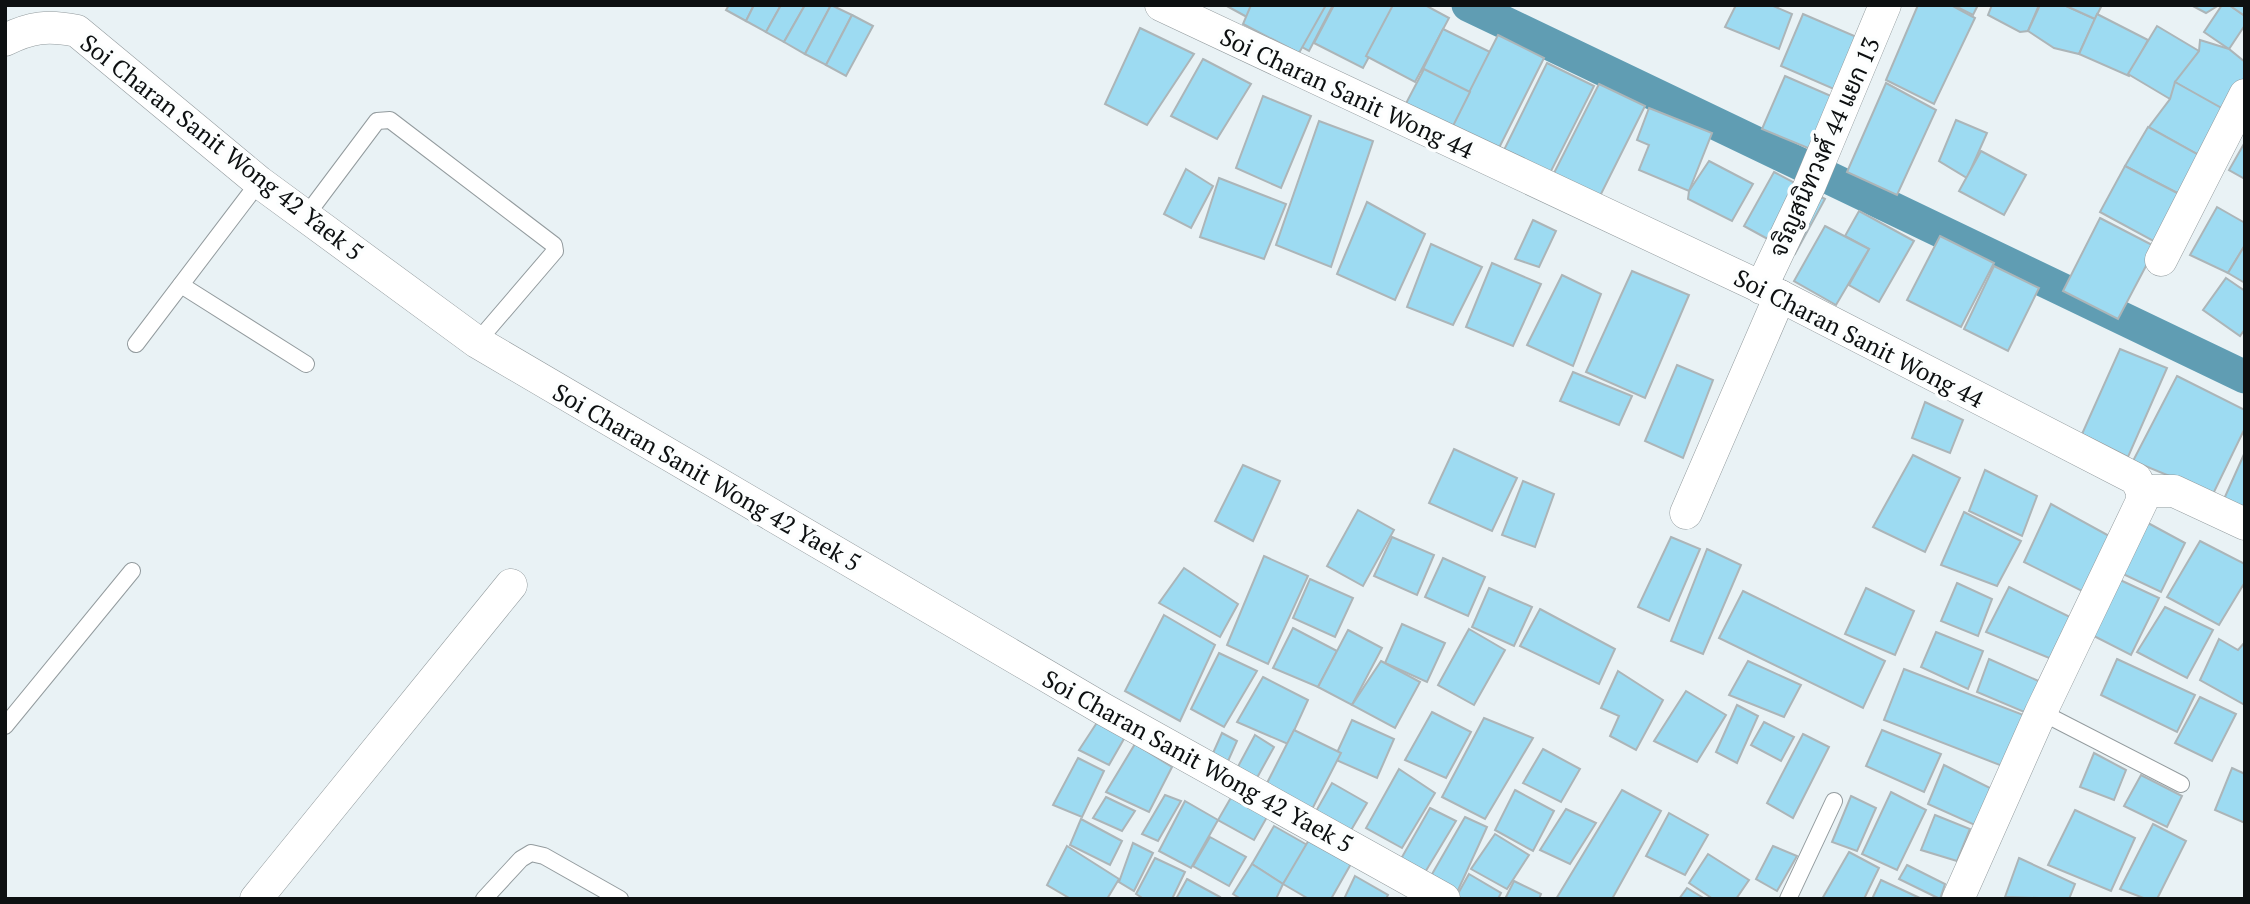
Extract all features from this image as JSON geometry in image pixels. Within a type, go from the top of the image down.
[{"type":"street","name":"Soi Charan Sanit Wong 44","points":[[1161,5],[1770,292],[2117,468],[2136,480],[2142,491]]},
{"type":"street","name":"จริญสนิทวงศ์ 44 แยก 13","points":[[1686,513],[1813,175],[1885,5]]},
{"type":"street","name":"Soi Charan Sanit Wong 42 Yaek 5","points":[[5,40],[30,28],[52,26],[77,31],[259,182],[477,342],[1103,709],[1444,899]]},
{"type":"street","points":[[2161,260],[2245,95]]},
{"type":"street","points":[[1958,899],[2041,712],[2142,501],[2142,491],[2174,491],[2245,524]]},
{"type":"street","points":[[256,899],[511,585]]},
{"type":"lane","points":[[305,217],[377,121],[390,120],[554,245],[555,251],[477,342]]},
{"type":"lane","points":[[136,344],[259,182]]},
{"type":"lane","points":[[181,285],[306,364]]},
{"type":"lane","points":[[5,726],[132,571]]},
{"type":"lane","points":[[2041,712],[2181,784]]},
{"type":"lane","points":[[1788,899],[1834,801]]},
{"type":"lane","points":[[484,899],[521,859],[531,853],[544,856],[620,899]]},
{"type":"building","points":[[729,5],[754,5],[746,21],[726,10]]},
{"type":"building","points":[[754,5],[781,5],[766,32],[746,21]]},
{"type":"building","points":[[781,5],[805,5],[784,42],[766,32]]},
{"type":"building","points":[[805,5],[831,5],[805,54],[784,42]]},
{"type":"building","points":[[831,5],[852,15],[826,65],[805,54]]},
{"type":"building","points":[[1225,5],[1333,5],[1309,51]]},
{"type":"building","points":[[1251,5],[1326,5],[1299,53],[1243,24]]},
{"type":"building","points":[[1334,5],[1397,5],[1363,68],[1314,43]]},
{"type":"building","points":[[1393,5],[1425,5],[1449,18],[1415,82],[1366,56]]},
{"type":"building","points":[[1736,5],[1771,5],[1792,14],[1779,49],[1725,27]]},
{"type":"building","points":[[1918,5],[1951,5],[1975,18],[1934,104],[1886,80]]},
{"type":"building","points":[[1953,5],[1978,5],[1973,15]]},
{"type":"building","points":[[1992,5],[2039,5],[2028,31],[2020,32],[1988,15]]},
{"type":"building","points":[[2040,5],[2064,5],[2095,19],[2079,54],[2054,48],[2028,31]]},
{"type":"building","points":[[2064,5],[2102,5],[2095,19]]},
{"type":"building","points":[[2191,5],[2219,5],[2206,13]]},
{"type":"building","points":[[2222,5],[2229,5],[2245,16],[2245,25],[2229,49],[2204,32]]},
{"type":"building","points":[[2229,5],[2245,5],[2245,16]]},
{"type":"building","points":[[1803,14],[1866,41],[1843,93],[1781,66]]},
{"type":"building","points":[[2097,14],[2148,40],[2129,76],[2079,54]]},
{"type":"building","points":[[852,15],[873,26],[846,76],[826,65]]},
{"type":"building","points":[[2157,26],[2199,51],[2170,99],[2128,74]]},
{"type":"building","points":[[1140,28],[1194,54],[1147,125],[1105,104]]},
{"type":"building","points":[[1443,29],[1490,52],[1469,94],[1422,71]]},
{"type":"building","points":[[1498,35],[1544,58],[1498,150],[1452,126]]},
{"type":"building","points":[[2200,40],[2229,49],[2245,62],[2245,100],[2234,117],[2175,82],[2199,51]]},
{"type":"building","points":[[1203,59],[1251,84],[1217,139],[1171,116]]},
{"type":"building","points":[[1547,63],[1594,86],[1548,177],[1502,154]]},
{"type":"building","points":[[1424,69],[1470,92],[1449,134],[1402,111]]},
{"type":"building","points":[[1785,76],[1847,103],[1825,155],[1762,129]]},
{"type":"building","points":[[2175,82],[2241,119],[2215,164],[2149,127],[2170,99]]},
{"type":"building","points":[[1886,83],[1936,110],[1897,195],[1847,172]]},
{"type":"building","points":[[1599,84],[1645,106],[1599,198],[1553,175]]},
{"type":"building","points":[[1263,96],[1311,116],[1281,188],[1236,168]]},
{"type":"building","points":[[1649,108],[1712,133],[1689,191],[1639,170],[1649,145],[1637,140]]},
{"type":"building","points":[[1956,120],[1987,133],[1967,178],[1939,161]]},
{"type":"building","points":[[1319,121],[1373,141],[1331,267],[1276,245]]},
{"type":"building","points":[[2148,127],[2213,163],[2183,196],[2125,166]]},
{"type":"building","points":[[2245,142],[2245,179],[2229,170]]},
{"type":"building","points":[[1981,151],[2026,175],[2004,215],[1959,191]]},
{"type":"building","points":[[1709,161],[1753,184],[1732,221],[1688,199],[1689,191]]},
{"type":"building","points":[[2125,166],[2183,196],[2157,243],[2100,212]]},
{"type":"building","points":[[1186,169],[1213,186],[1191,228],[1164,214]]},
{"type":"building","points":[[1774,172],[1825,199],[1795,254],[1744,226]]},
{"type":"building","points":[[1219,178],[1286,204],[1264,259],[1200,237]]},
{"type":"building","points":[[1367,202],[1425,234],[1395,300],[1337,274]]},
{"type":"building","points":[[2217,207],[2245,223],[2245,245],[2228,273],[2190,255]]},
{"type":"building","points":[[1859,211],[1914,241],[1879,302],[1849,285],[1869,249],[1845,236]]},
{"type":"building","points":[[2100,218],[2156,247],[2118,319],[2063,291]]},
{"type":"building","points":[[1533,220],[1556,231],[1539,267],[1515,259]]},
{"type":"building","points":[[1825,226],[1869,249],[1836,305],[1794,281]]},
{"type":"building","points":[[1940,236],[1994,263],[1961,327],[1907,300]]},
{"type":"building","points":[[1431,244],[1482,267],[1453,325],[1407,307]]},
{"type":"building","points":[[2245,245],[2245,283],[2228,273]]},
{"type":"building","points":[[1492,263],[1541,284],[1513,346],[1466,327]]},
{"type":"building","points":[[1994,266],[2039,288],[2008,351],[1964,329]]},
{"type":"building","points":[[1632,271],[1689,295],[1645,398],[1586,372]]},
{"type":"building","points":[[1562,275],[1601,294],[1573,366],[1527,345]]},
{"type":"building","points":[[2226,278],[2245,291],[2245,329],[2240,336],[2203,310]]},
{"type":"building","points":[[2120,349],[2167,368],[2128,457],[2082,434]]},
{"type":"building","points":[[1677,365],[1713,380],[1683,458],[1645,441]]},
{"type":"building","points":[[1573,372],[1632,396],[1619,425],[1560,401]]},
{"type":"building","points":[[2177,376],[2245,410],[2245,428],[2213,494],[2133,461]]},
{"type":"building","points":[[1925,402],[1963,420],[1950,453],[1912,438]]},
{"type":"building","points":[[1454,449],[1517,478],[1492,531],[1429,503]]},
{"type":"building","points":[[2245,452],[2245,508],[2224,499]]},
{"type":"building","points":[[1913,455],[1960,478],[1925,552],[1873,527]]},
{"type":"building","points":[[1243,465],[1280,481],[1253,541],[1215,521]]},
{"type":"building","points":[[1985,470],[2037,496],[2022,536],[1969,511]]},
{"type":"building","points":[[1523,481],[1554,494],[1535,547],[1502,535]]},
{"type":"building","points":[[2051,504],[2111,537],[2084,592],[2024,562]]},
{"type":"building","points":[[1358,510],[1394,530],[1363,586],[1327,566]]},
{"type":"building","points":[[1964,512],[2021,541],[1997,586],[1941,565]]},
{"type":"building","points":[[2148,523],[2185,543],[2161,592],[2121,573]]},
{"type":"building","points":[[1392,537],[1434,555],[1417,595],[1374,576]]},
{"type":"building","points":[[1671,537],[1700,549],[1669,621],[1638,607]]},
{"type":"building","points":[[2200,541],[2245,564],[2245,582],[2219,625],[2167,597]]},
{"type":"building","points":[[1707,549],[1741,565],[1703,654],[1671,641]]},
{"type":"building","points":[[1264,556],[1308,576],[1268,664],[1227,645]]},
{"type":"building","points":[[1443,558],[1485,577],[1468,616],[1425,597]]},
{"type":"building","points":[[1184,568],[1238,604],[1220,637],[1159,603]]},
{"type":"building","points":[[1310,579],[1353,598],[1335,637],[1293,618]]},
{"type":"building","points":[[2118,579],[2159,598],[2131,655],[2090,634]]},
{"type":"building","points":[[1957,583],[1992,599],[1978,636],[1941,621]]},
{"type":"building","points":[[2009,587],[2072,618],[2054,660],[1986,632]]},
{"type":"building","points":[[1489,588],[1532,607],[1514,646],[1472,627]]},
{"type":"building","points":[[1866,588],[1914,611],[1895,655],[1845,634]]},
{"type":"building","points":[[1743,591],[1885,661],[1863,708],[1719,638]]},
{"type":"building","points":[[2165,607],[2213,630],[2187,678],[2137,652]]},
{"type":"building","points":[[1540,609],[1615,649],[1599,684],[1520,646]]},
{"type":"building","points":[[1164,615],[1215,645],[1180,721],[1125,691]]},
{"type":"building","points":[[1402,624],[1445,643],[1427,682],[1385,663]]},
{"type":"building","points":[[1293,628],[1337,651],[1318,687],[1273,668]]},
{"type":"building","points":[[1469,629],[1505,650],[1474,705],[1438,685]]},
{"type":"building","points":[[1348,630],[1382,648],[1352,705],[1318,687]]},
{"type":"building","points":[[1936,632],[1983,651],[1968,689],[1921,667]]},
{"type":"building","points":[[2219,639],[2238,650],[2245,642],[2245,705],[2200,680]]},
{"type":"building","points":[[1219,653],[1257,671],[1224,727],[1191,709]]},
{"type":"building","points":[[1989,659],[2043,683],[2029,714],[1977,692]]},
{"type":"building","points":[[2117,659],[2195,695],[2177,732],[2101,695]]},
{"type":"building","points":[[1381,661],[1420,682],[1395,728],[1352,705]]},
{"type":"building","points":[[1748,661],[1801,685],[1784,717],[1729,695]]},
{"type":"building","points":[[1904,669],[2026,716],[2005,767],[1884,720]]},
{"type":"building","points":[[1618,671],[1663,700],[1636,750],[1610,736],[1619,716],[1601,708]]},
{"type":"building","points":[[1263,677],[1308,700],[1288,744],[1237,722]]},
{"type":"building","points":[[1686,691],[1726,715],[1697,762],[1654,741]]},
{"type":"building","points":[[2200,697],[2236,714],[2212,761],[2175,743]]},
{"type":"building","points":[[1737,705],[1758,716],[1737,763],[1716,752]]},
{"type":"building","points":[[1432,712],[1471,732],[1446,778],[1405,760]]},
{"type":"building","points":[[1484,718],[1533,738],[1485,819],[1442,797]]},
{"type":"building","points":[[1352,720],[1394,739],[1377,778],[1334,759]]},
{"type":"building","points":[[1098,721],[1125,737],[1109,765],[1079,750]]},
{"type":"building","points":[[1764,722],[1794,737],[1781,761],[1751,745]]},
{"type":"building","points":[[1294,730],[1341,753],[1308,817],[1265,787]]},
{"type":"building","points":[[1882,730],[1941,754],[1924,792],[1866,766]]},
{"type":"building","points":[[1222,733],[1237,741],[1224,770],[1209,762]]},
{"type":"building","points":[[1803,734],[1829,747],[1793,818],[1767,803]]},
{"type":"building","points":[[1255,735],[1274,747],[1253,785],[1234,774]]},
{"type":"building","points":[[1135,744],[1172,767],[1149,812],[1106,792]]},
{"type":"building","points":[[1543,749],[1580,769],[1561,802],[1523,783]]},
{"type":"building","points":[[2094,753],[2126,770],[2114,800],[2080,787]]},
{"type":"building","points":[[1078,758],[1104,771],[1082,817],[1053,805]]},
{"type":"building","points":[[1944,765],[1990,788],[1977,826],[1928,804]]},
{"type":"building","points":[[2232,768],[2245,774],[2245,823],[2215,810]]},
{"type":"building","points":[[1399,769],[1435,793],[1402,848],[1366,828]]},
{"type":"building","points":[[2141,775],[2182,796],[2167,827],[2124,806]]},
{"type":"building","points":[[1332,783],[1367,803],[1350,832],[1315,813]]},
{"type":"building","points":[[1236,789],[1271,810],[1254,840],[1218,820]]},
{"type":"building","points":[[1515,790],[1554,811],[1533,851],[1495,830]]},
{"type":"building","points":[[1622,790],[1661,811],[1612,899],[1556,899]]},
{"type":"building","points":[[1891,792],[1926,810],[1897,870],[1862,854]]},
{"type":"building","points":[[1165,795],[1181,801],[1158,841],[1142,834]]},
{"type":"building","points":[[1851,796],[1876,808],[1857,851],[1832,842]]},
{"type":"building","points":[[1106,797],[1135,811],[1122,831],[1093,818]]},
{"type":"building","points":[[1185,801],[1218,820],[1191,868],[1159,851]]},
{"type":"building","points":[[1430,808],[1456,821],[1418,884],[1394,871]]},
{"type":"building","points":[[1566,809],[1596,823],[1570,864],[1540,850]]},
{"type":"building","points":[[2075,810],[2135,838],[2111,891],[2048,865]]},
{"type":"building","points":[[1669,813],[1708,835],[1685,875],[1646,856]]},
{"type":"building","points":[[1935,815],[1970,829],[1957,861],[1921,850]]},
{"type":"building","points":[[1465,817],[1487,827],[1454,899],[1424,888]]},
{"type":"building","points":[[1081,819],[1122,841],[1110,865],[1070,845]]},
{"type":"building","points":[[2153,824],[2186,841],[2157,899],[2146,899],[2120,889]]},
{"type":"building","points":[[1274,826],[1309,846],[1283,884],[1252,864]]},
{"type":"building","points":[[1495,834],[1529,855],[1507,889],[1471,869]]},
{"type":"building","points":[[1210,837],[1246,857],[1229,886],[1193,866]]},
{"type":"building","points":[[1310,838],[1352,862],[1331,899],[1309,899],[1283,884]]},
{"type":"building","points":[[1133,843],[1153,853],[1134,891],[1119,882]]},
{"type":"building","points":[[1067,846],[1119,879],[1107,899],[1071,899],[1047,885]]},
{"type":"building","points":[[1773,846],[1797,856],[1777,891],[1756,879]]},
{"type":"building","points":[[1849,852],[1879,868],[1864,899],[1822,899]]},
{"type":"building","points":[[1708,854],[1749,880],[1736,899],[1713,899],[1689,883]]},
{"type":"building","points":[[1155,858],[1185,872],[1172,899],[1144,899],[1136,894]]},
{"type":"building","points":[[2019,858],[2075,884],[2069,899],[2005,897]]},
{"type":"building","points":[[1252,864],[1283,884],[1276,899],[1241,899],[1233,894]]},
{"type":"building","points":[[1907,865],[1945,884],[1940,899],[1899,879]]},
{"type":"building","points":[[1469,874],[1501,893],[1498,899],[1455,899]]},
{"type":"building","points":[[1355,876],[1388,895],[1386,899],[1344,899]]},
{"type":"building","points":[[1187,879],[1220,897],[1219,899],[1176,899]]},
{"type":"building","points":[[1881,880],[1922,899],[1872,899]]},
{"type":"building","points":[[1514,881],[1541,894],[1539,899],[1505,899]]},
{"type":"building","points":[[1687,888],[1705,899],[1679,899]]},
{"type":"waterway","points":[[1468,5],[2245,377]]}]
